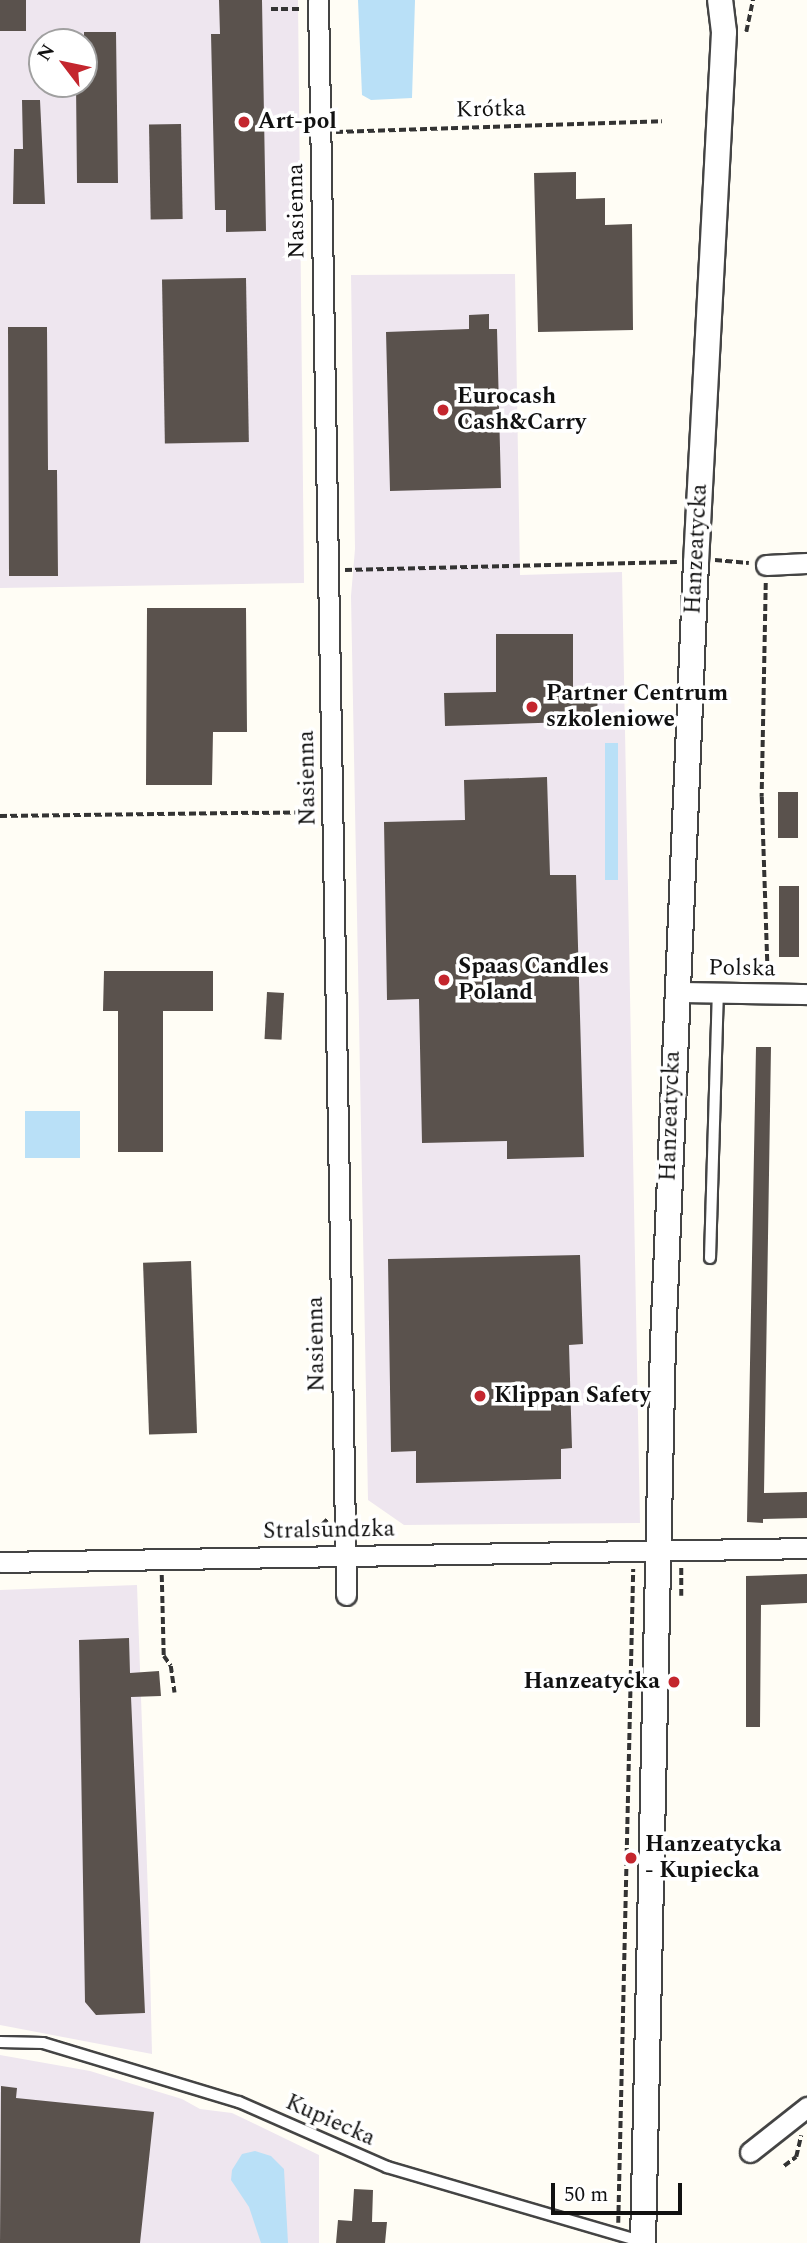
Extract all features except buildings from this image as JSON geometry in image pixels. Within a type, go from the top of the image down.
[{"type":"street","name":"Hanzeatycka","points":[[643,2243],[659,1549],[676,992],[724,32],[720,0]]},
{"type":"street","name":"Hanzeatycka","points":[[724,32],[736,0]]},
{"type":"street","name":"Nasienna","points":[[312,4],[321,133],[345,1595]]},
{"type":"street","points":[[766,565],[807,563]]},
{"type":"street","name":"Polska","points":[[676,992],[807,994]]},
{"type":"street","name":"Stralsundzka","points":[[0,1562],[807,1548]]},
{"type":"street","points":[[750,2152],[807,2106]]},
{"type":"lane","points":[[710,1258],[718,993]]},
{"type":"lane","name":"Kupiecka","points":[[0,2042],[43,2043],[239,2102],[387,2167],[643,2243]]},
{"type":"path","points":[[271,9],[312,4]]},
{"type":"path","name":"Krótka","points":[[321,133],[662,121]]},
{"type":"path","points":[[715,560],[766,565],[762,797],[768,994]]},
{"type":"path","points":[[329,570],[684,562]]},
{"type":"path","points":[[0,817],[332,812]]},
{"type":"path","points":[[162,1559],[164,1656],[171,1666],[175,1693]]},
{"type":"path","points":[[618,2227],[633,1567]]},
{"type":"path","points":[[784,2166],[796,2157],[802,2132]]},
{"type":"shaded area","points":[[0,0],[298,0],[304,583],[0,588]]},
{"type":"shaded area","points":[[515,274],[520,575],[622,572],[640,1523],[404,1525],[368,1500],[351,596],[355,549],[351,275]]},
{"type":"shaded area","points":[[137,1585],[152,2054],[0,2025],[0,1590]]},
{"type":"shaded area","points":[[0,2055],[90,2071],[182,2099],[200,2109],[232,2113],[319,2155],[319,2243],[0,2243]]},
{"type":"water","points":[[358,0],[415,0],[412,98],[371,100],[362,95]]},
{"type":"water","points":[[605,743],[618,743],[618,880],[605,880]]},
{"type":"water","points":[[25,1111],[80,1111],[80,1158],[25,1158]]},
{"type":"water","points":[[255,2151],[271,2156],[284,2169],[288,2243],[261,2243],[249,2207],[231,2180],[232,2170],[242,2154]]},
{"type":"place","name":"Art-pol","points":[[244,122]]},
{"type":"place","name":"Eurocash Cash&Carry","points":[[443,410]]},
{"type":"place","name":"Partner Centrum szkoleniowe","points":[[532,707]]},
{"type":"place","name":"Spaas Candles Poland","points":[[444,980]]},
{"type":"place","name":"Klippan Safety","points":[[480,1396]]},
{"type":"place","name":"Hanzeatycka","points":[[674,1682]]},
{"type":"place","name":"Hanzeatycka - Kupiecka","points":[[631,1858]]}]
